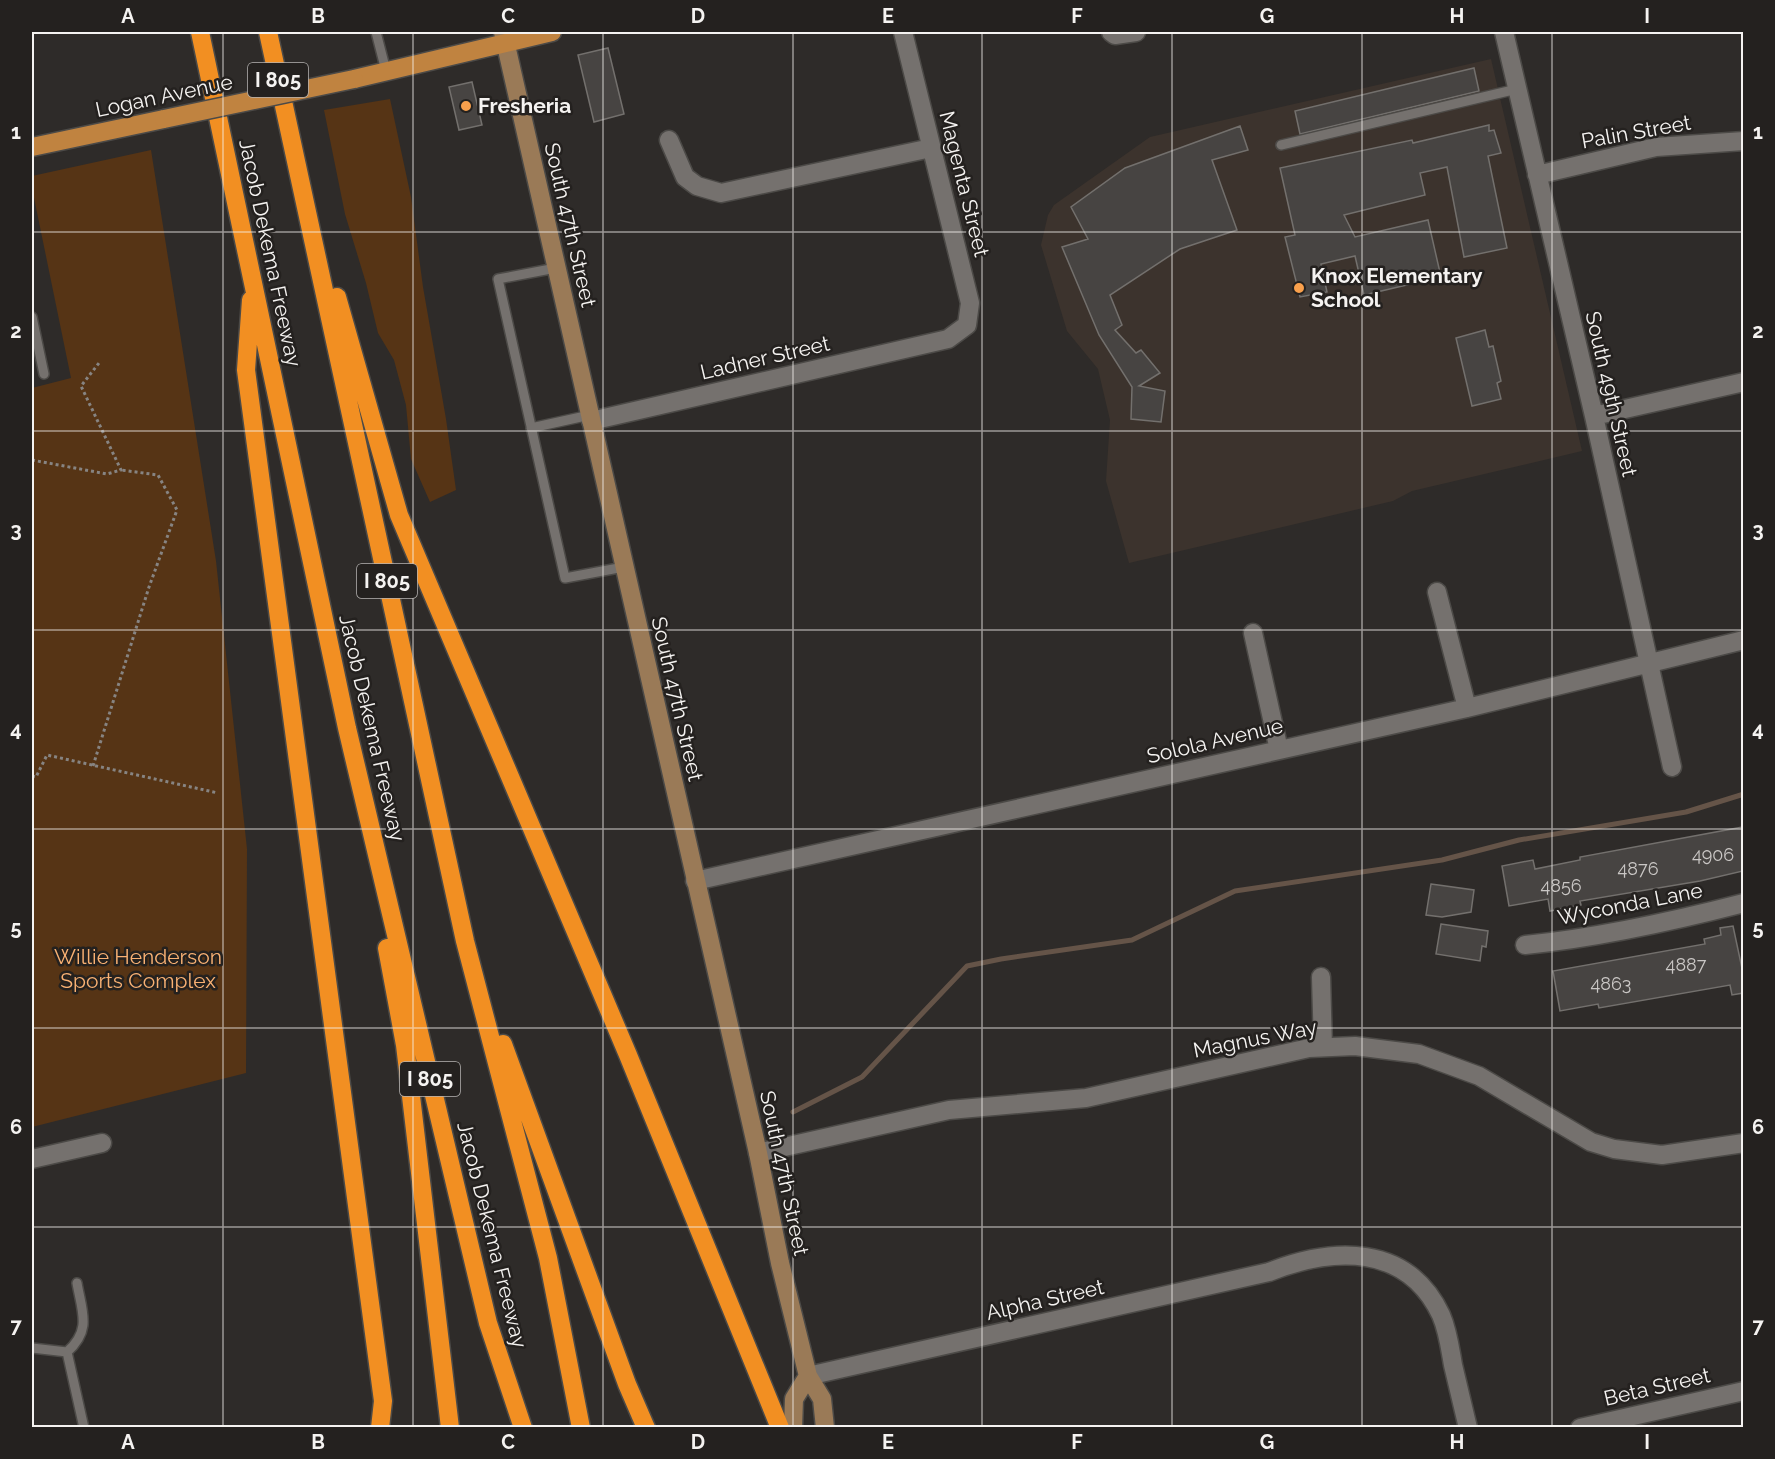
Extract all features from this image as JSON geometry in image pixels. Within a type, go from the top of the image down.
[{"type":"highway","name":"Jacob Dekema Freeway","points":[[200,32],[347,728],[488,1323],[523,1428]]},
{"type":"highway","name":"I 805","points":[[268,32],[465,941],[548,1258],[581,1428]]},
{"type":"highway","points":[[289,128],[399,515],[628,1055],[780,1428]]},
{"type":"highway","points":[[252,277],[246,370],[382,1401],[381,1428]]},
{"type":"highway","points":[[347,728],[405,1045],[450,1428]]},
{"type":"highway","points":[[465,941],[627,1384],[646,1428]]},
{"type":"main road","name":"Logan Avenue","points":[[32,147],[354,79],[504,37],[552,32]]},
{"type":"main road","name":"South 47th Street","points":[[504,37],[758,1153],[780,1263],[808,1376],[822,1399],[825,1428]]},
{"type":"main road","points":[[793,1428],[794,1399],[808,1376]]},
{"type":"street","name":"Magenta Street","points":[[903,32],[970,303],[967,325],[948,339]]},
{"type":"street","points":[[1111,32],[1115,35],[1136,32]]},
{"type":"street","name":"South 49th Street","points":[[1504,32],[1594,416],[1672,767]]},
{"type":"street","points":[[669,140],[686,177],[697,186],[721,193],[931,148]]},
{"type":"street","name":"Palin Street","points":[[1537,175],[1656,147],[1743,141]]},
{"type":"street","name":"Ladner Street","points":[[590,418],[948,339]]},
{"type":"street","points":[[1594,416],[1743,382]]},
{"type":"street","points":[[1437,592],[1467,708]]},
{"type":"street","points":[[1253,633],[1279,750]]},
{"type":"street","name":"Solola Avenue","points":[[695,882],[1467,708],[1743,640]]},
{"type":"street","name":"Wyconda Lane","points":[[1525,945],[1598,934],[1743,903]]},
{"type":"street","points":[[1321,977],[1323,1047]]},
{"type":"street","name":"Magnus Way","points":[[758,1153],[949,1110],[1086,1098],[1323,1047],[1355,1046],[1407,1052],[1479,1076],[1591,1142],[1614,1149],[1662,1155],[1743,1143]]},
{"type":"street","points":[[32,1159],[102,1143]]},
{"type":"street","name":"Alpha Street","points":[[808,1376],[1269,1272],[1292,1264],[1340,1255],[1359,1255],[1385,1262],[1408,1275],[1417,1282],[1434,1303],[1447,1330],[1468,1428]]},
{"type":"street","name":"Beta Street","points":[[1580,1428],[1743,1391]]},
{"type":"lane","points":[[376,32],[386,71]]},
{"type":"lane","points":[[1281,146],[1517,89]]},
{"type":"lane","points":[[556,268],[498,279],[565,578],[624,567]]},
{"type":"lane","points":[[32,317],[44,375]]},
{"type":"lane","points":[[531,428],[590,418]]},
{"type":"lane","points":[[32,1348],[67,1352],[81,1339],[84,1323],[77,1283]]},
{"type":"lane","points":[[67,1352],[84,1428]]},
{"type":"path","points":[[99,363],[81,386],[121,470]]},
{"type":"path","points":[[32,460],[107,474],[121,470],[158,475],[177,510],[149,587],[93,766]]},
{"type":"path","points":[[32,776],[36,777],[47,755],[218,793]]},
{"type":"shaded area","name":"Knox Elementary School","points":[[1491,59],[1582,451],[1412,491],[1393,501],[1129,563],[1106,481],[1110,420],[1098,369],[1067,331],[1041,245],[1048,215],[1054,205],[1150,137]]},
{"type":"green space","points":[[390,99],[411,197],[423,287],[456,490],[430,502],[411,459],[406,405],[394,360],[378,333],[345,214],[324,110]]},
{"type":"green space","name":"Willie Henderson Sports Complex","points":[[151,150],[216,561],[247,849],[246,1073],[32,1127],[32,388],[71,378],[32,188],[32,176]]},
{"type":"building","points":[[608,48],[624,114],[594,122],[578,55]]},
{"type":"building","points":[[1474,68],[1479,91],[1300,134],[1295,111]]},
{"type":"building","name":"Fresheria","points":[[472,82],[482,125],[459,130],[449,87]]},
{"type":"building","points":[[1489,125],[1489,131],[1494,130],[1501,153],[1488,156],[1507,248],[1464,257],[1447,167],[1420,173],[1425,195],[1344,215],[1355,237],[1428,220],[1441,277],[1364,295],[1355,256],[1321,264],[1327,292],[1300,297],[1285,237],[1295,235],[1280,168],[1412,140],[1413,143]]},
{"type":"building","points":[[1240,126],[1248,150],[1212,160],[1237,230],[1180,249],[1110,295],[1122,325],[1115,330],[1136,353],[1141,350],[1160,373],[1139,386],[1165,391],[1161,422],[1131,419],[1132,387],[1099,335],[1062,247],[1088,239],[1071,207],[1125,168]]},
{"type":"building","points":[[1485,330],[1489,347],[1493,346],[1501,381],[1497,383],[1501,399],[1472,406],[1456,338]]},
{"type":"building","points":[[1743,827],[1743,871],[1700,881],[1580,901],[1581,905],[1550,911],[1548,899],[1509,906],[1502,866],[1533,860],[1535,869],[1580,860],[1580,857]]},
{"type":"building","points":[[1431,884],[1474,890],[1471,912],[1442,917],[1426,915]]},
{"type":"building","points":[[1441,924],[1488,931],[1486,947],[1482,946],[1480,961],[1436,954]]},
{"type":"building","points":[[1733,926],[1743,973],[1743,993],[1732,995],[1730,985],[1599,1008],[1598,1004],[1560,1011],[1553,971],[1705,944],[1704,939],[1721,935],[1720,928]]},
{"type":"waterway","points":[[793,1112],[862,1077],[967,966],[1132,940],[1235,891],[1442,860],[1519,840],[1686,812],[1744,794]]},
{"type":"place","name":"Fresheria","points":[[466,106]]},
{"type":"place","name":"Knox Elementary School","points":[[1299,288]]}]
